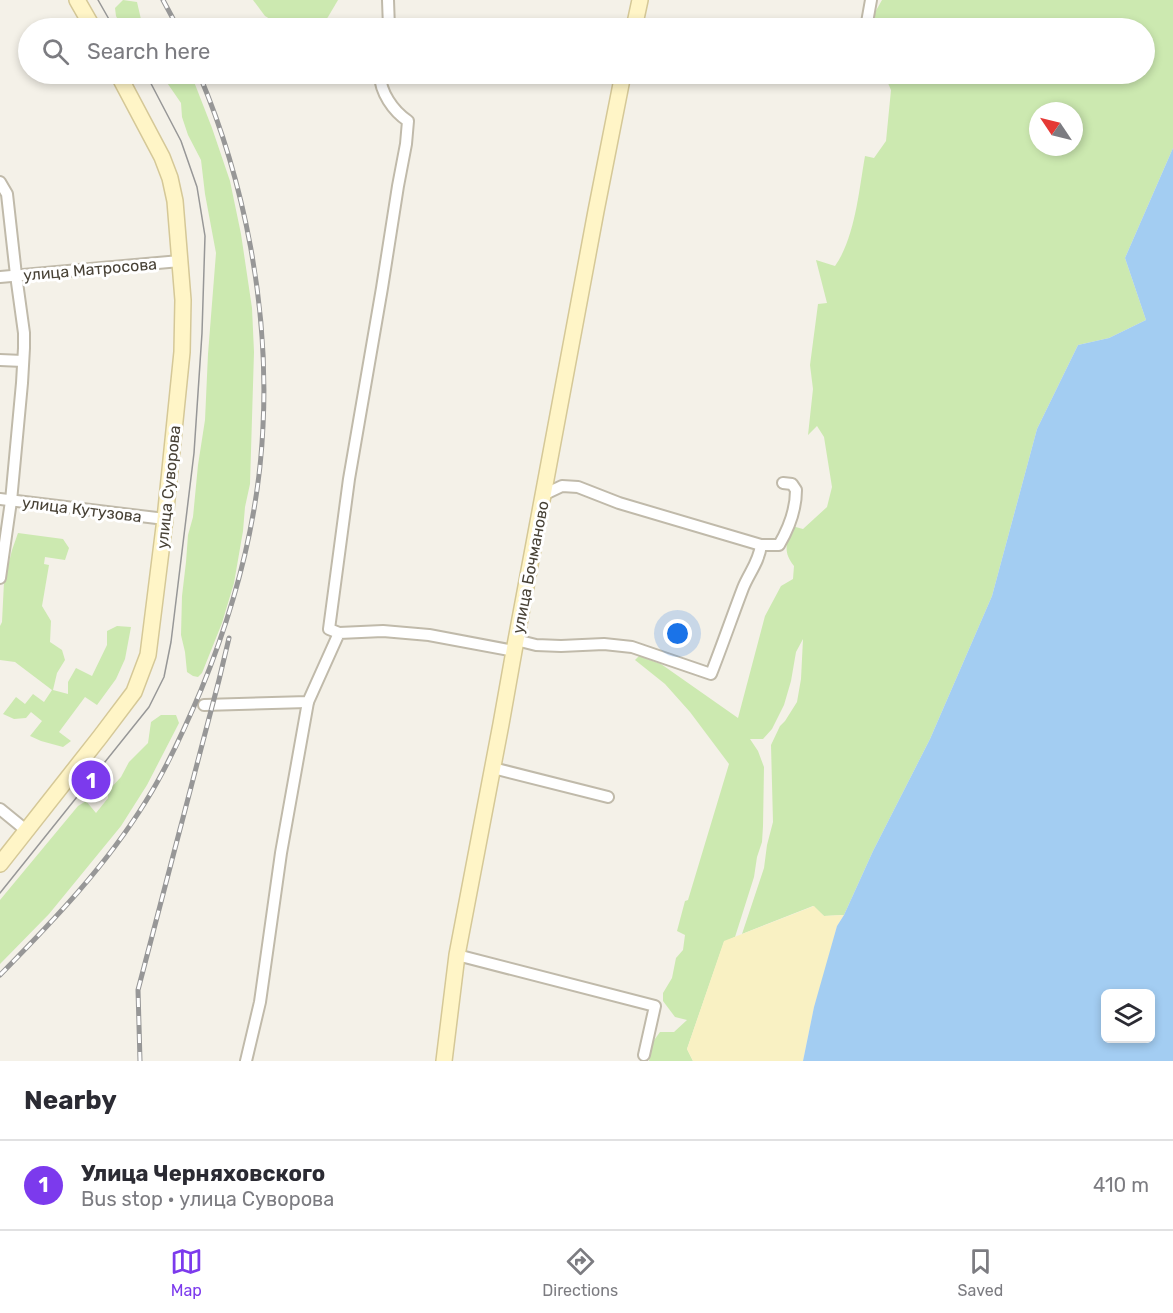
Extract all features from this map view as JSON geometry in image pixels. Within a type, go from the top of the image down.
[{"type":"main road","points":[[77,0],[87,18]]},
{"type":"main road","points":[[636,18],[640,0]]},
{"type":"main road","name":"улица Суворова","points":[[0,864],[134,692],[148,655],[182,351],[183,300],[175,201],[170,178],[162,157],[123,84]]},
{"type":"main road","name":"улица Бочманово","points":[[444,1061],[457,955],[621,84]]},
{"type":"street","points":[[388,0],[389,18]]},
{"type":"street","points":[[868,18],[871,0]]},
{"type":"street","points":[[381,84],[387,99],[408,121],[406,144],[349,480],[329,629],[339,633],[383,631],[515,645],[604,644],[632,647],[711,674],[744,585],[755,567],[761,544]]},
{"type":"street","points":[[0,182],[7,194],[24,333],[0,578]]},
{"type":"street","name":"улица Матросова","points":[[0,277],[180,261]]},
{"type":"street","points":[[0,360],[23,361]]},
{"type":"street","points":[[543,495],[562,486],[578,487],[619,503],[761,544],[779,545],[788,529],[796,501],[796,490],[792,484],[783,483]]},
{"type":"street","name":"улица Кутузова","points":[[6,500],[165,519]]},
{"type":"street","points":[[246,1061],[260,1002],[281,853],[308,702],[339,633]]},
{"type":"street","points":[[204,705],[308,702]]},
{"type":"street","points":[[493,768],[608,797]]},
{"type":"street","points":[[0,810],[27,831]]},
{"type":"street","points":[[457,955],[656,1006],[644,1055]]},
{"type":"green space","points":[[123,0],[137,2],[141,18],[117,18],[115,8]]},
{"type":"green space","points":[[253,0],[338,0],[327,18],[268,18]]},
{"type":"green space","points":[[882,0],[1173,0],[1173,148],[1125,258],[1146,320],[1109,338],[1078,345],[1037,429],[992,596],[930,739],[873,851],[844,915],[824,916],[813,906],[742,934],[764,868],[773,822],[771,745],[780,726],[797,702],[801,679],[803,639],[796,652],[784,705],[772,729],[763,739],[750,739],[764,767],[762,842],[754,877],[735,937],[724,942],[687,1049],[693,1061],[649,1061],[652,1043],[660,1032],[674,1032],[687,1020],[675,1017],[663,1001],[663,993],[672,978],[676,958],[683,950],[685,935],[677,931],[729,764],[690,712],[665,684],[635,660],[639,656],[661,664],[738,718],[765,616],[781,586],[793,579],[794,566],[787,551],[792,526],[803,529],[827,507],[832,487],[824,437],[817,426],[808,435],[813,389],[810,365],[818,304],[827,303],[816,260],[835,266],[842,255],[852,228],[865,156],[874,158],[886,141],[891,90],[888,84],[1155,84],[1155,18],[872,18]]},
{"type":"green space","points":[[168,84],[195,84],[230,181],[252,308],[254,352],[250,484],[243,531],[234,583],[222,623],[202,673],[198,677],[187,672],[181,635],[182,596],[188,535],[193,517],[205,420],[216,253],[201,160],[188,135],[182,117],[181,103]]},
{"type":"green space","points":[[18,533],[63,539],[69,548],[65,560],[45,557],[44,564],[49,565],[42,606],[51,621],[50,642],[62,650],[65,660],[57,673],[53,690],[68,694],[68,682],[76,668],[92,676],[107,645],[107,631],[117,626],[131,627],[125,659],[116,679],[97,705],[85,697],[59,732],[71,741],[63,747],[30,736],[42,721],[31,712],[26,718],[14,719],[3,714],[16,697],[25,704],[33,694],[44,702],[52,690],[15,662],[0,660],[4,582]]},
{"type":"green space","points":[[161,715],[176,715],[179,723],[147,785],[121,826],[49,914],[0,964],[0,900],[78,806],[86,801],[96,813],[108,798],[108,791],[121,777],[129,762],[148,743],[151,722]]},
{"type":"sand","points":[[814,906],[824,916],[844,915],[837,926],[814,1007],[803,1061],[693,1061],[687,1049],[724,941]]},
{"type":"water","points":[[1173,148],[1173,1061],[803,1061],[814,1007],[837,926],[930,739],[992,596],[1037,429],[1078,345],[1109,338],[1146,320],[1125,258]]},
{"type":"tram line","points":[[98,0],[108,18]]},
{"type":"tram line","points":[[0,893],[149,707],[164,677],[171,642],[194,453],[202,333],[205,236],[197,187],[181,141],[151,84]]},
{"type":"railway","points":[[163,0],[173,18]]},
{"type":"railway","points":[[0,975],[96,870],[114,848],[154,788],[176,747],[213,659],[235,594],[251,528],[261,460],[263,426],[264,382],[258,292],[241,202],[229,158],[203,84]]},
{"type":"railway","points":[[140,1061],[138,990],[229,638]]},
{"type":"place","name":"Улица Черняховского","points":[[91,780]]}]
